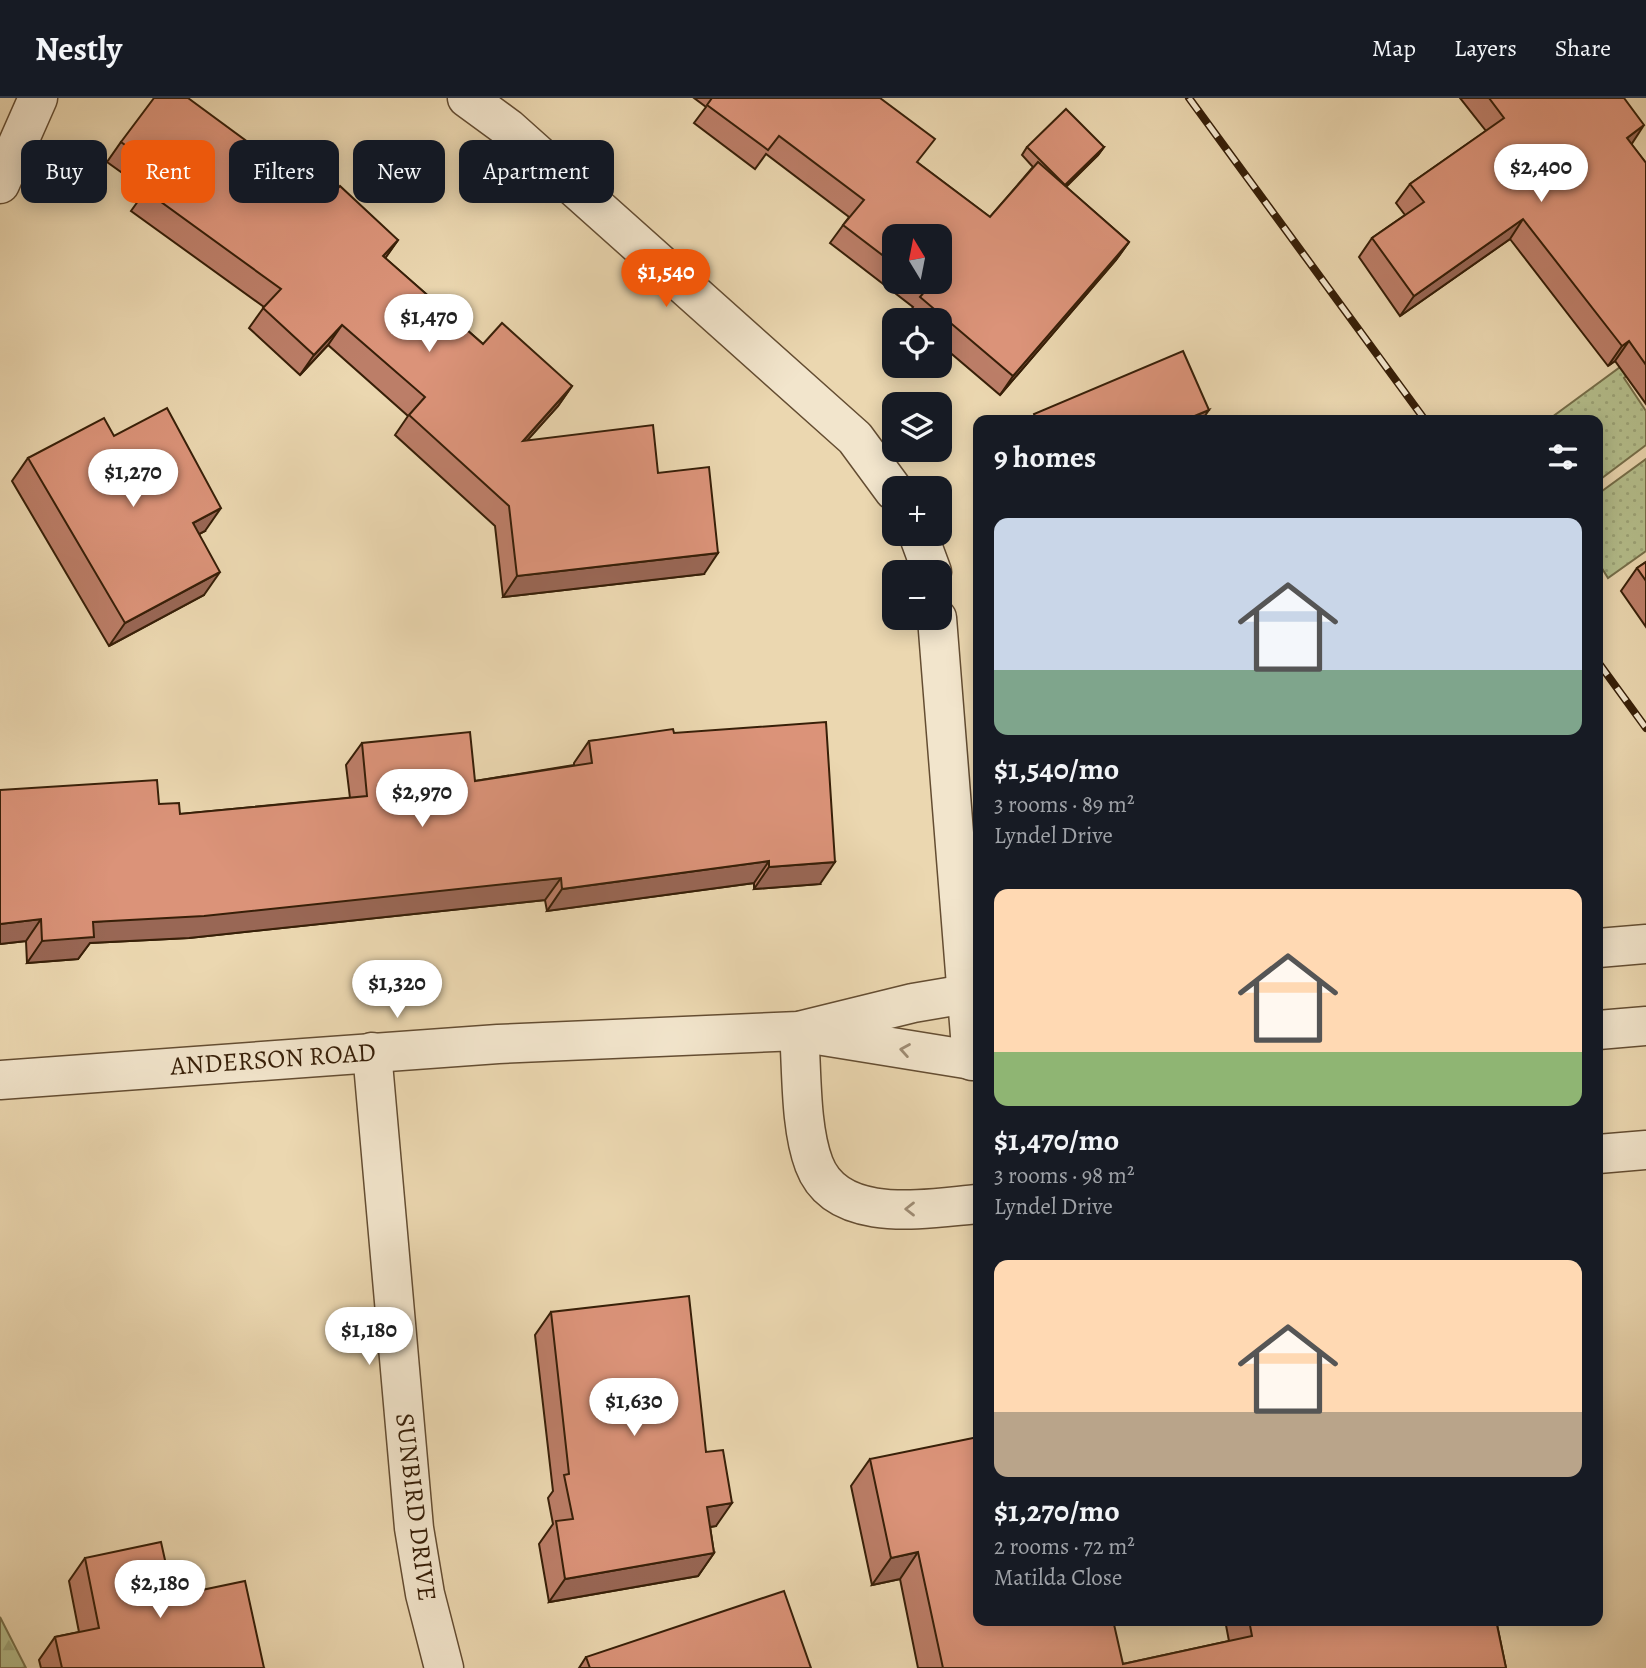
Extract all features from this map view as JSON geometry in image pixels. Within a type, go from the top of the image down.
[{"type":"street","points":[[0,184],[38,98]]},
{"type":"street","points":[[467,98],[508,128],[855,438],[883,476]]},
{"type":"street","points":[[938,630],[973,1016]]},
{"type":"street","points":[[1603,948],[1646,944]]},
{"type":"street","name":"ANDERSON ROAD","points":[[0,1080],[372,1052],[799,1031],[913,1003],[972,993]]},
{"type":"street","points":[[1603,1030],[1646,1026]]},
{"type":"street","points":[[799,1031],[808,1141],[814,1166],[829,1185],[853,1202],[884,1209],[973,1204]]},
{"type":"street","name":"ANDERSON ROAD","points":[[799,1031],[973,1061]]},
{"type":"street","name":"SUNBIRD DRIVE","points":[[372,1052],[414,1528],[425,1594],[444,1668]]},
{"type":"street","points":[[1603,1154],[1646,1150]]},
{"type":"green space","points":[[1646,348],[1646,360],[1624,378],[1646,411],[1646,445],[1603,477],[1603,415],[1555,415]]},
{"type":"green space","points":[[1646,459],[1646,551],[1608,578],[1603,570],[1603,490]]},
{"type":"green space","points":[[0,1617],[26,1668],[0,1668]]},
{"type":"building","points":[[154,98],[188,98],[245,140],[229,140],[229,203],[339,203],[340,186],[353,198],[353,203],[358,203],[398,240],[383,256],[483,344],[502,323],[572,386],[523,441],[653,425],[658,473],[709,467],[718,553],[517,576],[509,506],[409,415],[425,397],[342,325],[314,355],[263,308],[281,289],[163,203],[215,203],[215,140],[122,140]]},
{"type":"building","points":[[712,98],[880,98],[935,139],[917,162],[990,217],[1038,162],[1129,242],[1013,376],[952,324],[952,308],[933,308],[920,297],[923,294],[952,294],[952,224],[882,224],[882,255],[843,225],[864,200],[779,136],[768,150],[707,105]]},
{"type":"building","points":[[1489,98],[1624,98],[1644,125],[1627,138],[1646,163],[1646,365],[1629,341],[1622,346],[1523,219],[1414,296],[1372,238],[1424,202],[1410,184],[1504,118]]},
{"type":"building","points":[[1066,109],[1104,147],[1065,185],[1027,147]]},
{"type":"building","points":[[1183,351],[1209,410],[1197,415],[1034,414]]},
{"type":"building","points":[[167,408],[221,508],[193,523],[220,572],[125,623],[28,458],[104,418],[114,436]]},
{"type":"building","points":[[1646,562],[1646,581],[1637,568]]},
{"type":"building","points":[[826,722],[835,862],[769,867],[769,861],[562,889],[561,878],[204,916],[93,922],[94,937],[42,941],[41,919],[0,924],[0,790],[157,780],[159,804],[179,803],[180,814],[367,796],[362,743],[470,732],[475,781],[592,763],[589,741],[673,729],[674,733]]},
{"type":"building","points":[[689,1296],[706,1452],[723,1450],[732,1503],[707,1507],[714,1553],[565,1579],[556,1521],[573,1519],[564,1475],[569,1474],[551,1312]]},
{"type":"building","points":[[973,1438],[973,1626],[1114,1626],[1123,1664],[1252,1636],[1250,1626],[1497,1626],[1506,1668],[943,1668],[918,1552],[891,1558],[870,1459]]},
{"type":"building","points":[[161,1542],[173,1596],[245,1581],[264,1668],[62,1668],[55,1637],[99,1628],[85,1558]]},
{"type":"building","points":[[784,1591],[811,1668],[590,1668],[586,1657]]},
{"type":"railway","points":[[1189,98],[1421,415]]},
{"type":"railway","points":[[1603,669],[1646,728]]}]
